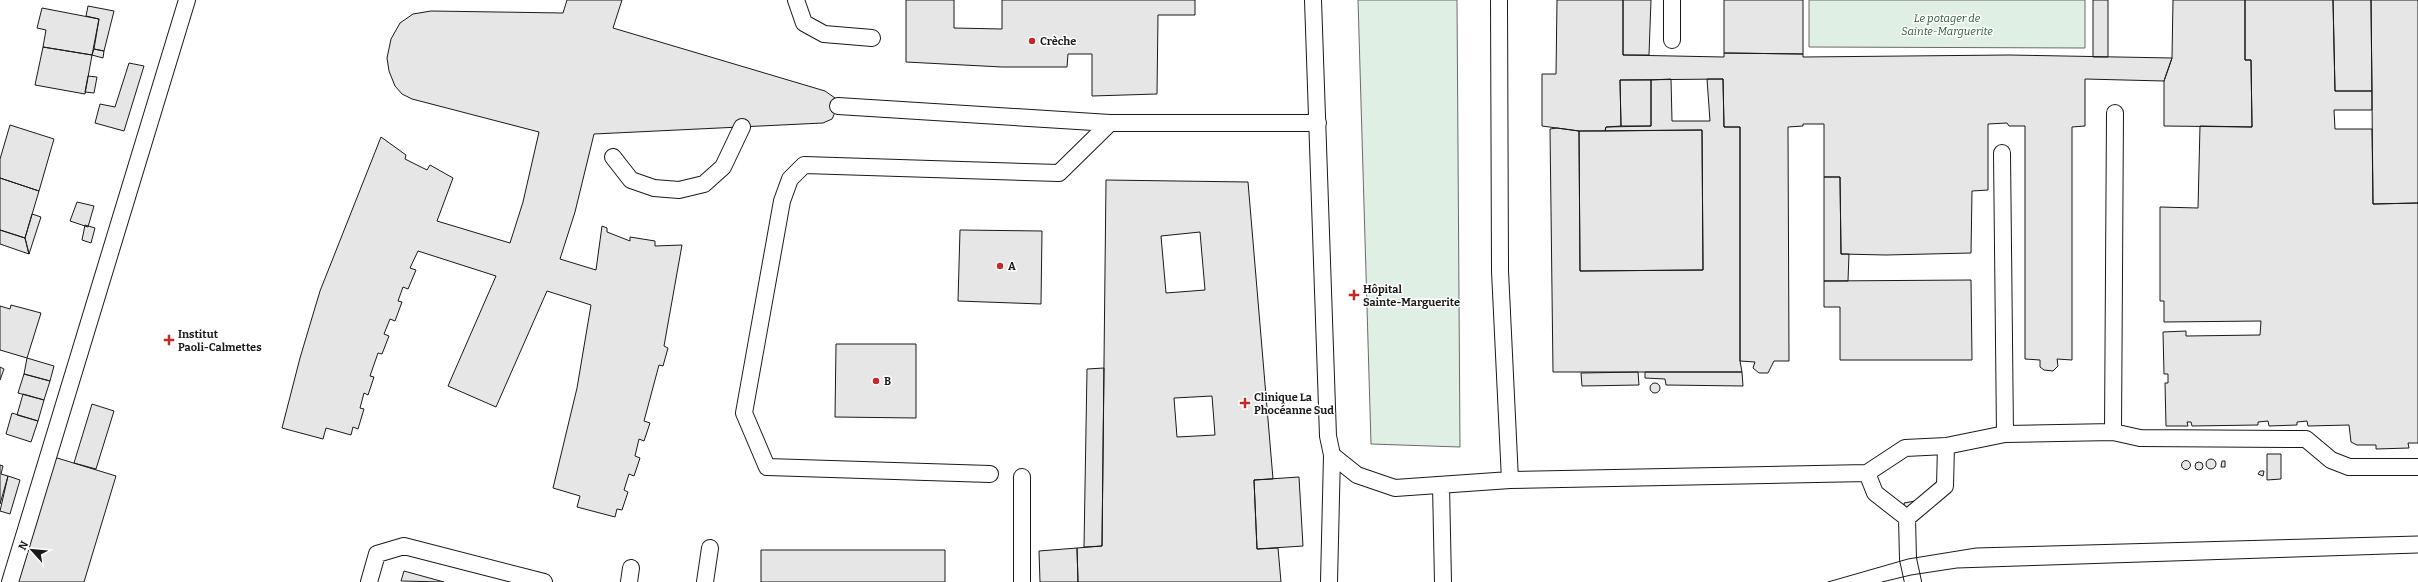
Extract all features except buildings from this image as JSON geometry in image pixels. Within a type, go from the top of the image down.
[{"type":"lane","points":[[10,582],[187,0]]},
{"type":"lane","points":[[796,0],[804,23],[824,34],[872,38]]},
{"type":"lane","points":[[1313,0],[1328,436],[1332,455],[1329,582]]},
{"type":"lane","points":[[1498,0],[1500,271],[1510,480]]},
{"type":"lane","points":[[1672,0],[1672,40]]},
{"type":"lane","points":[[838,106],[1110,123],[1318,123]]},
{"type":"lane","points":[[2113,432],[2116,113]]},
{"type":"lane","points":[[990,474],[767,467],[744,413],[782,201],[790,180],[804,166],[1059,173],[1110,123]]},
{"type":"lane","points":[[613,157],[631,180],[654,188],[679,190],[704,184],[723,167],[742,127]]},
{"type":"lane","points":[[2002,153],[2005,434]]},
{"type":"lane","points":[[1332,455],[1357,475],[1394,488],[1510,480],[1867,474],[1905,448],[1946,446],[2005,434],[2113,432],[2140,438],[2306,439],[2331,460],[2348,467],[2418,467]]},
{"type":"lane","points":[[1907,518],[1945,486],[1946,446]]},
{"type":"lane","points":[[1867,474],[1875,493],[1907,518]]},
{"type":"lane","points":[[1022,477],[1022,582]]},
{"type":"lane","points":[[1441,485],[1443,582]]},
{"type":"lane","points":[[1907,518],[1908,559],[1913,582]]},
{"type":"lane","points":[[369,582],[378,554],[404,546],[544,582]]},
{"type":"lane","points":[[705,582],[710,548]]},
{"type":"green space","points":[[1358,0],[1457,0],[1460,447],[1371,444]]},
{"type":"green space","name":"Le potager de Sainte-Marguerite","points":[[1809,0],[2085,0],[2085,48],[1809,47]]},
{"type":"tram line","points":[[1828,582],[1908,559],[1976,548],[2418,536]]},
{"type":"tram line","points":[[1882,582],[1911,575],[1957,568],[2418,553]]},
{"type":"place","name":"Crèche","points":[[1032,41]]},
{"type":"place","name":"A","points":[[1000,266]]},
{"type":"place","name":"Hôpital Sainte-Marguerite","points":[[1354,295]]},
{"type":"place","name":"Institut Paoli-Calmettes","points":[[169,340]]},
{"type":"place","name":"B","points":[[876,381]]},
{"type":"place","name":"Clinique La Phocéanne Sud","points":[[1245,403]]}]
